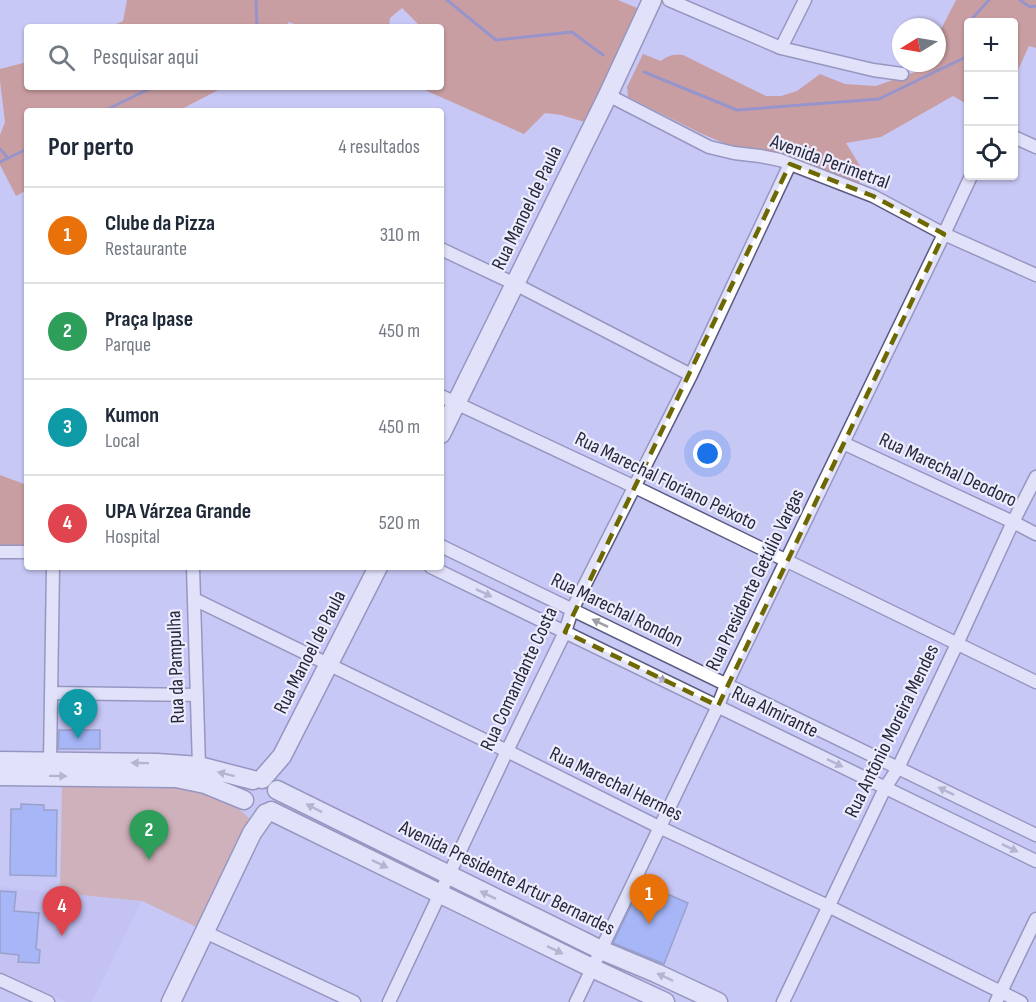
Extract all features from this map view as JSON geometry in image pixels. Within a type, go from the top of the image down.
[{"type":"main road","name":"Rua Manoel de Paula","points":[[444,421],[449,399],[515,284],[652,0]]},
{"type":"main road","name":"Rua Manoel de Paula","points":[[267,784],[376,570]]},
{"type":"main road","name":"Avenida Presidente Artur Bernardes","points":[[0,761],[157,763],[199,766],[267,784],[601,950],[718,1002]]},
{"type":"main road","points":[[0,776],[176,778],[205,784],[665,1002]]},
{"type":"main road","points":[[249,784],[267,784],[278,801],[257,808],[243,794],[245,788],[249,784]]},
{"type":"main road","points":[[171,1002],[252,833],[257,808]]},
{"type":"street","points":[[669,0],[781,48],[873,70],[902,74]]},
{"type":"street","points":[[781,48],[805,0]]},
{"type":"street","name":"Avenida Perimetral","points":[[608,95],[709,147],[780,160],[873,196],[944,234],[1036,275]]},
{"type":"street","points":[[1018,139],[1036,147]]},
{"type":"street","name":"Rua Comandante Costa","points":[[389,1002],[565,632],[573,610],[691,375],[790,164]]},
{"type":"street","name":"Rua Presidente Getúlio Vargas","points":[[576,1002],[969,180]]},
{"type":"street","points":[[444,250],[515,284],[691,375]]},
{"type":"street","name":"Rua Marechal Floriano Peixoto","points":[[449,399],[1036,682]]},
{"type":"street","name":"Rua Marechal Deodoro","points":[[843,443],[1036,534]]},
{"type":"street","name":"Rua Antônio Moreira Mendes","points":[[783,1002],[885,788],[898,768],[1036,477]]},
{"type":"street","name":"Rua Marechal Rondon","points":[[444,547],[1036,835]]},
{"type":"street","points":[[0,552],[24,552]]},
{"type":"street","points":[[50,761],[53,570]]},
{"type":"street","name":"Rua da Pampulha","points":[[193,570],[199,766]]},
{"type":"street","name":"Rua Almirante","points":[[437,570],[1036,861]]},
{"type":"street","name":"Rua Marechal Hermes","points":[[194,599],[659,827],[828,906],[998,997],[1021,1002]]},
{"type":"street","points":[[51,693],[197,695]]},
{"type":"street","points":[[998,997],[1036,919]]},
{"type":"street","points":[[205,932],[354,1002]]},
{"type":"street","points":[[0,980],[43,1001]]},
{"type":"highlighted area","points":[[790,164],[873,196],[944,234],[718,706],[565,632]]},
{"type":"shaded area","points":[[127,0],[618,0],[642,10],[588,123],[545,113],[524,134],[425,90],[444,90],[444,24],[418,24],[402,8],[390,18],[389,24],[295,24],[289,22],[287,24],[116,24],[123,21]]},
{"type":"shaded area","points":[[956,0],[1036,0],[1036,48],[1029,46],[1018,70],[1018,18],[964,18],[964,102],[953,96],[881,137],[846,143],[862,169],[859,187],[740,150],[628,97],[627,87],[643,54],[661,61],[671,55],[683,55],[766,96],[781,96],[797,91],[820,74],[845,84],[876,86],[915,72],[946,72],[946,19]]},
{"type":"shaded area","points":[[24,63],[24,90],[218,90],[184,108],[24,108],[24,192],[16,196],[0,165],[0,135],[5,122],[0,69]]},
{"type":"shaded area","points":[[0,475],[24,484],[24,547],[0,547]]},
{"type":"shaded area","points":[[62,784],[200,791],[232,804],[249,818],[255,827],[203,930],[142,901],[60,893]]},
{"type":"shaded area","points":[[0,887],[142,901],[92,1002],[66,1002],[0,971]]},
{"type":"building","points":[[59,730],[100,730],[100,749],[58,749]]},
{"type":"building","points":[[21,804],[44,805],[44,810],[57,810],[56,876],[10,875],[11,809],[21,809]]},
{"type":"building","points":[[642,883],[688,903],[664,964],[613,943]]},
{"type":"building","points":[[0,891],[16,892],[14,911],[39,913],[36,949],[40,950],[39,963],[18,962],[19,955],[0,953]]},
{"type":"waterway","points":[[256,0],[257,24]]},
{"type":"waterway","points":[[447,0],[496,40],[572,32],[603,55]]},
{"type":"waterway","points":[[973,18],[989,0]]},
{"type":"waterway","points":[[1020,0],[1030,7],[1036,6]]},
{"type":"waterway","points":[[644,72],[737,110],[879,99],[964,58]]},
{"type":"waterway","points":[[110,108],[147,90]]},
{"type":"waterway","points":[[0,149],[8,158]]},
{"type":"waterway","points":[[0,162],[24,150]]},
{"type":"place","name":"Kumon","points":[[78,739]]},
{"type":"place","name":"Praça Ipase","points":[[149,860]]},
{"type":"place","name":"Clube da Pizza","points":[[649,924]]},
{"type":"place","name":"UPA Várzea Grande","points":[[62,936]]}]
